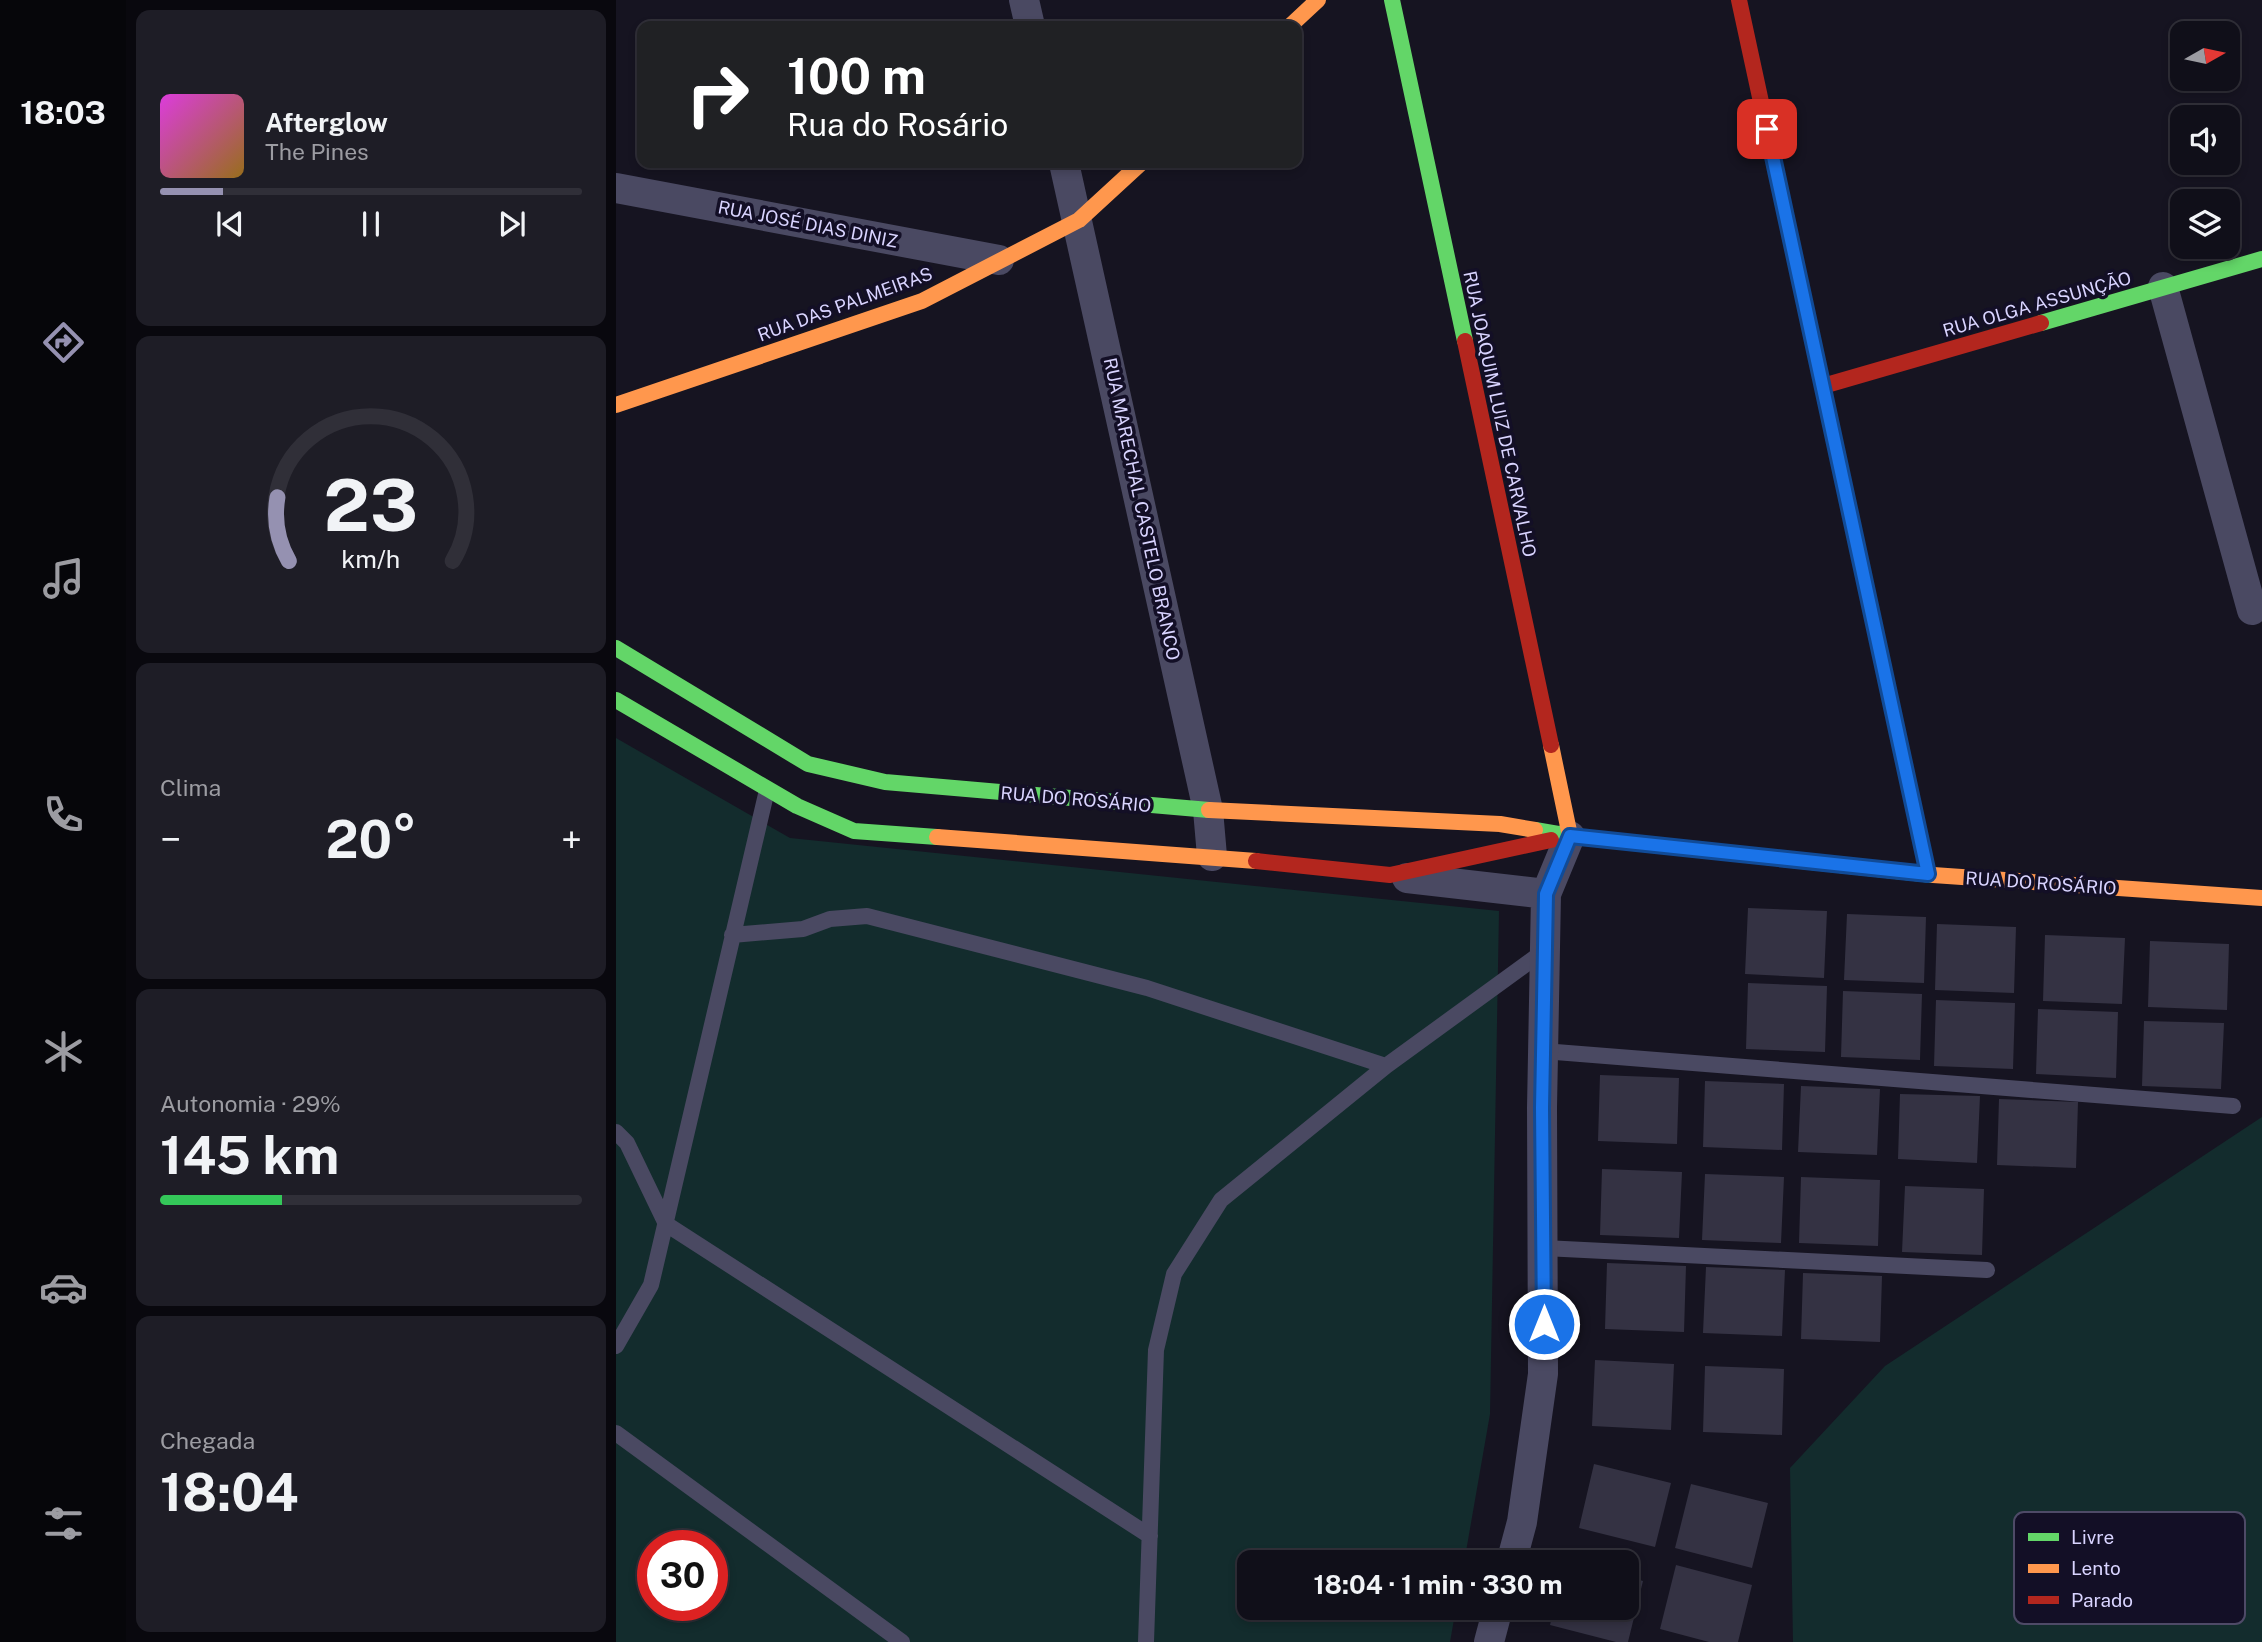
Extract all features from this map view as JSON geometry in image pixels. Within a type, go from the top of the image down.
[{"type":"street","points":[[1024,0],[1029,21]]},
{"type":"street","points":[[1295,21],[1318,0]]},
{"type":"street","name":"RUA JOAQUIM LUIZ DE CARVALHO","points":[[1392,0],[1570,836]]},
{"type":"street","points":[[1740,0],[1928,874]]},
{"type":"street","name":"RUA MARECHAL CASTELO BRANCO","points":[[1065,168],[1209,810],[1213,856]]},
{"type":"street","name":"RUA DAS PALMEIRAS","points":[[616,405],[922,301],[1079,220],[1136,168]]},
{"type":"street","name":"RUA JOSÉ DIAS DINIZ","points":[[616,188],[999,260]]},
{"type":"street","name":"RUA OLGA ASSUNÇÃO","points":[[1823,386],[2262,259]]},
{"type":"street","points":[[2163,288],[2252,610]]},
{"type":"street","name":"RUA DO ROSÁRIO","points":[[616,648],[808,764],[885,782],[1209,810],[1500,824],[1570,836],[1928,874],[2262,898]]},
{"type":"street","name":"RUA DO ROSÁRIO","points":[[616,699],[797,806],[854,831],[1213,856],[1546,894]]},
{"type":"street","points":[[1514,1550],[1522,1522],[1543,1374],[1546,894],[1570,836]]},
{"type":"street","name":"RUA DO ROSÁRIO","points":[[1390,876],[1570,836]]},
{"type":"street","points":[[1489,1642],[1495,1620]]},
{"type":"lane","points":[[616,1346],[652,1285],[767,788]]},
{"type":"lane","points":[[732,935],[803,929],[831,919],[867,916],[1147,988],[1386,1066]]},
{"type":"lane","points":[[1146,1642],[1156,1350],[1174,1273],[1222,1200],[1386,1066],[1544,951]]},
{"type":"lane","points":[[1543,1051],[2233,1106]]},
{"type":"lane","points":[[616,1132],[627,1143],[666,1224],[1150,1536]]},
{"type":"lane","points":[[1544,1248],[1987,1270]]},
{"type":"lane","points":[[616,1433],[902,1642]]},
{"type":"green space","points":[[616,738],[790,838],[1499,911],[1490,1414],[1466,1550],[1237,1550],[1237,1620],[1454,1620],[1450,1642],[616,1642]]},
{"type":"green space","points":[[2262,1117],[2262,1642],[1793,1642],[1790,1468],[1885,1366]]},
{"type":"building","points":[[1748,908],[1827,911],[1824,978],[1745,974]]},
{"type":"building","points":[[1847,914],[1926,917],[1924,983],[1844,980]]},
{"type":"building","points":[[1937,924],[2016,927],[2014,993],[1935,990]]},
{"type":"building","points":[[2045,935],[2125,938],[2122,1004],[2043,1001]]},
{"type":"building","points":[[2150,941],[2229,944],[2227,1010],[2148,1007]]},
{"type":"building","points":[[1748,983],[1827,986],[1825,1052],[1746,1049]]},
{"type":"building","points":[[1843,991],[1922,994],[1920,1060],[1841,1057]]},
{"type":"building","points":[[1936,1000],[2015,1003],[2013,1069],[1934,1066]]},
{"type":"building","points":[[2038,1009],[2118,1012],[2116,1078],[2036,1074]]},
{"type":"building","points":[[2144,1021],[2224,1023],[2221,1089],[2142,1086]]},
{"type":"building","points":[[1600,1075],[1679,1078],[1677,1144],[1598,1141]]},
{"type":"building","points":[[1705,1081],[1784,1084],[1782,1150],[1703,1147]]},
{"type":"building","points":[[1801,1086],[1880,1089],[1877,1155],[1798,1152]]},
{"type":"building","points":[[1900,1094],[1980,1096],[1977,1163],[1898,1159]]},
{"type":"building","points":[[1999,1099],[2078,1102],[2076,1168],[1997,1165]]},
{"type":"building","points":[[1602,1169],[1682,1172],[1679,1238],[1600,1235]]},
{"type":"building","points":[[1705,1174],[1784,1177],[1781,1243],[1702,1240]]},
{"type":"building","points":[[1801,1177],[1880,1180],[1878,1246],[1799,1243]]},
{"type":"building","points":[[1905,1186],[1984,1189],[1982,1255],[1902,1252]]},
{"type":"building","points":[[1607,1263],[1686,1266],[1684,1332],[1605,1329]]},
{"type":"building","points":[[1706,1267],[1785,1270],[1782,1336],[1703,1333]]},
{"type":"building","points":[[1803,1273],[1882,1276],[1880,1342],[1801,1339]]},
{"type":"building","points":[[1595,1360],[1674,1364],[1671,1430],[1592,1426]]},
{"type":"building","points":[[1705,1366],[1784,1369],[1782,1435],[1703,1432]]},
{"type":"building","points":[[1594,1464],[1671,1483],[1655,1547],[1579,1528]]},
{"type":"building","points":[[1691,1484],[1768,1503],[1752,1568],[1675,1548]]},
{"type":"building","points":[[1676,1565],[1752,1585],[1738,1642],[1709,1642],[1660,1629]]},
{"type":"building","points":[[1639,1580],[1643,1581],[1639,1597]]},
{"type":"building","points":[[1551,1620],[1633,1620],[1628,1642],[1616,1642],[1550,1625]]},
{"type":"traffic: fast","points":[[1392,0],[1465,341]]},
{"type":"traffic: fast","points":[[2041,323],[2262,259]]},
{"type":"traffic: fast","points":[[1823,389],[1902,753]]},
{"type":"traffic: fast","points":[[616,648],[808,764],[885,782],[1209,810]]},
{"type":"traffic: fast","points":[[616,700],[797,806],[854,831],[937,837]]},
{"type":"traffic: fast","points":[[1535,830],[1933,875]]},
{"type":"traffic: slow","points":[[1295,21],[1318,0]]},
{"type":"traffic: slow","points":[[616,405],[922,301],[1079,220],[1136,168]]},
{"type":"traffic: slow","points":[[1551,745],[1570,836]]},
{"type":"traffic: slow","points":[[1209,810],[1500,824],[1535,830]]},
{"type":"traffic: slow","points":[[937,837],[1256,861]]},
{"type":"traffic: slow","points":[[1933,875],[2262,898]]},
{"type":"traffic: jam","points":[[1739,0],[1823,389]]},
{"type":"traffic: jam","points":[[1823,386],[2041,323]]},
{"type":"traffic: jam","points":[[1465,341],[1551,745]]},
{"type":"traffic: jam","points":[[1902,753],[1928,874]]},
{"type":"traffic: jam","points":[[1256,861],[1390,875],[1551,840]]},
{"type":"route","points":[[1544,1324],[1542,1108],[1546,894],[1570,836],[1928,874],[1767,129]]}]
